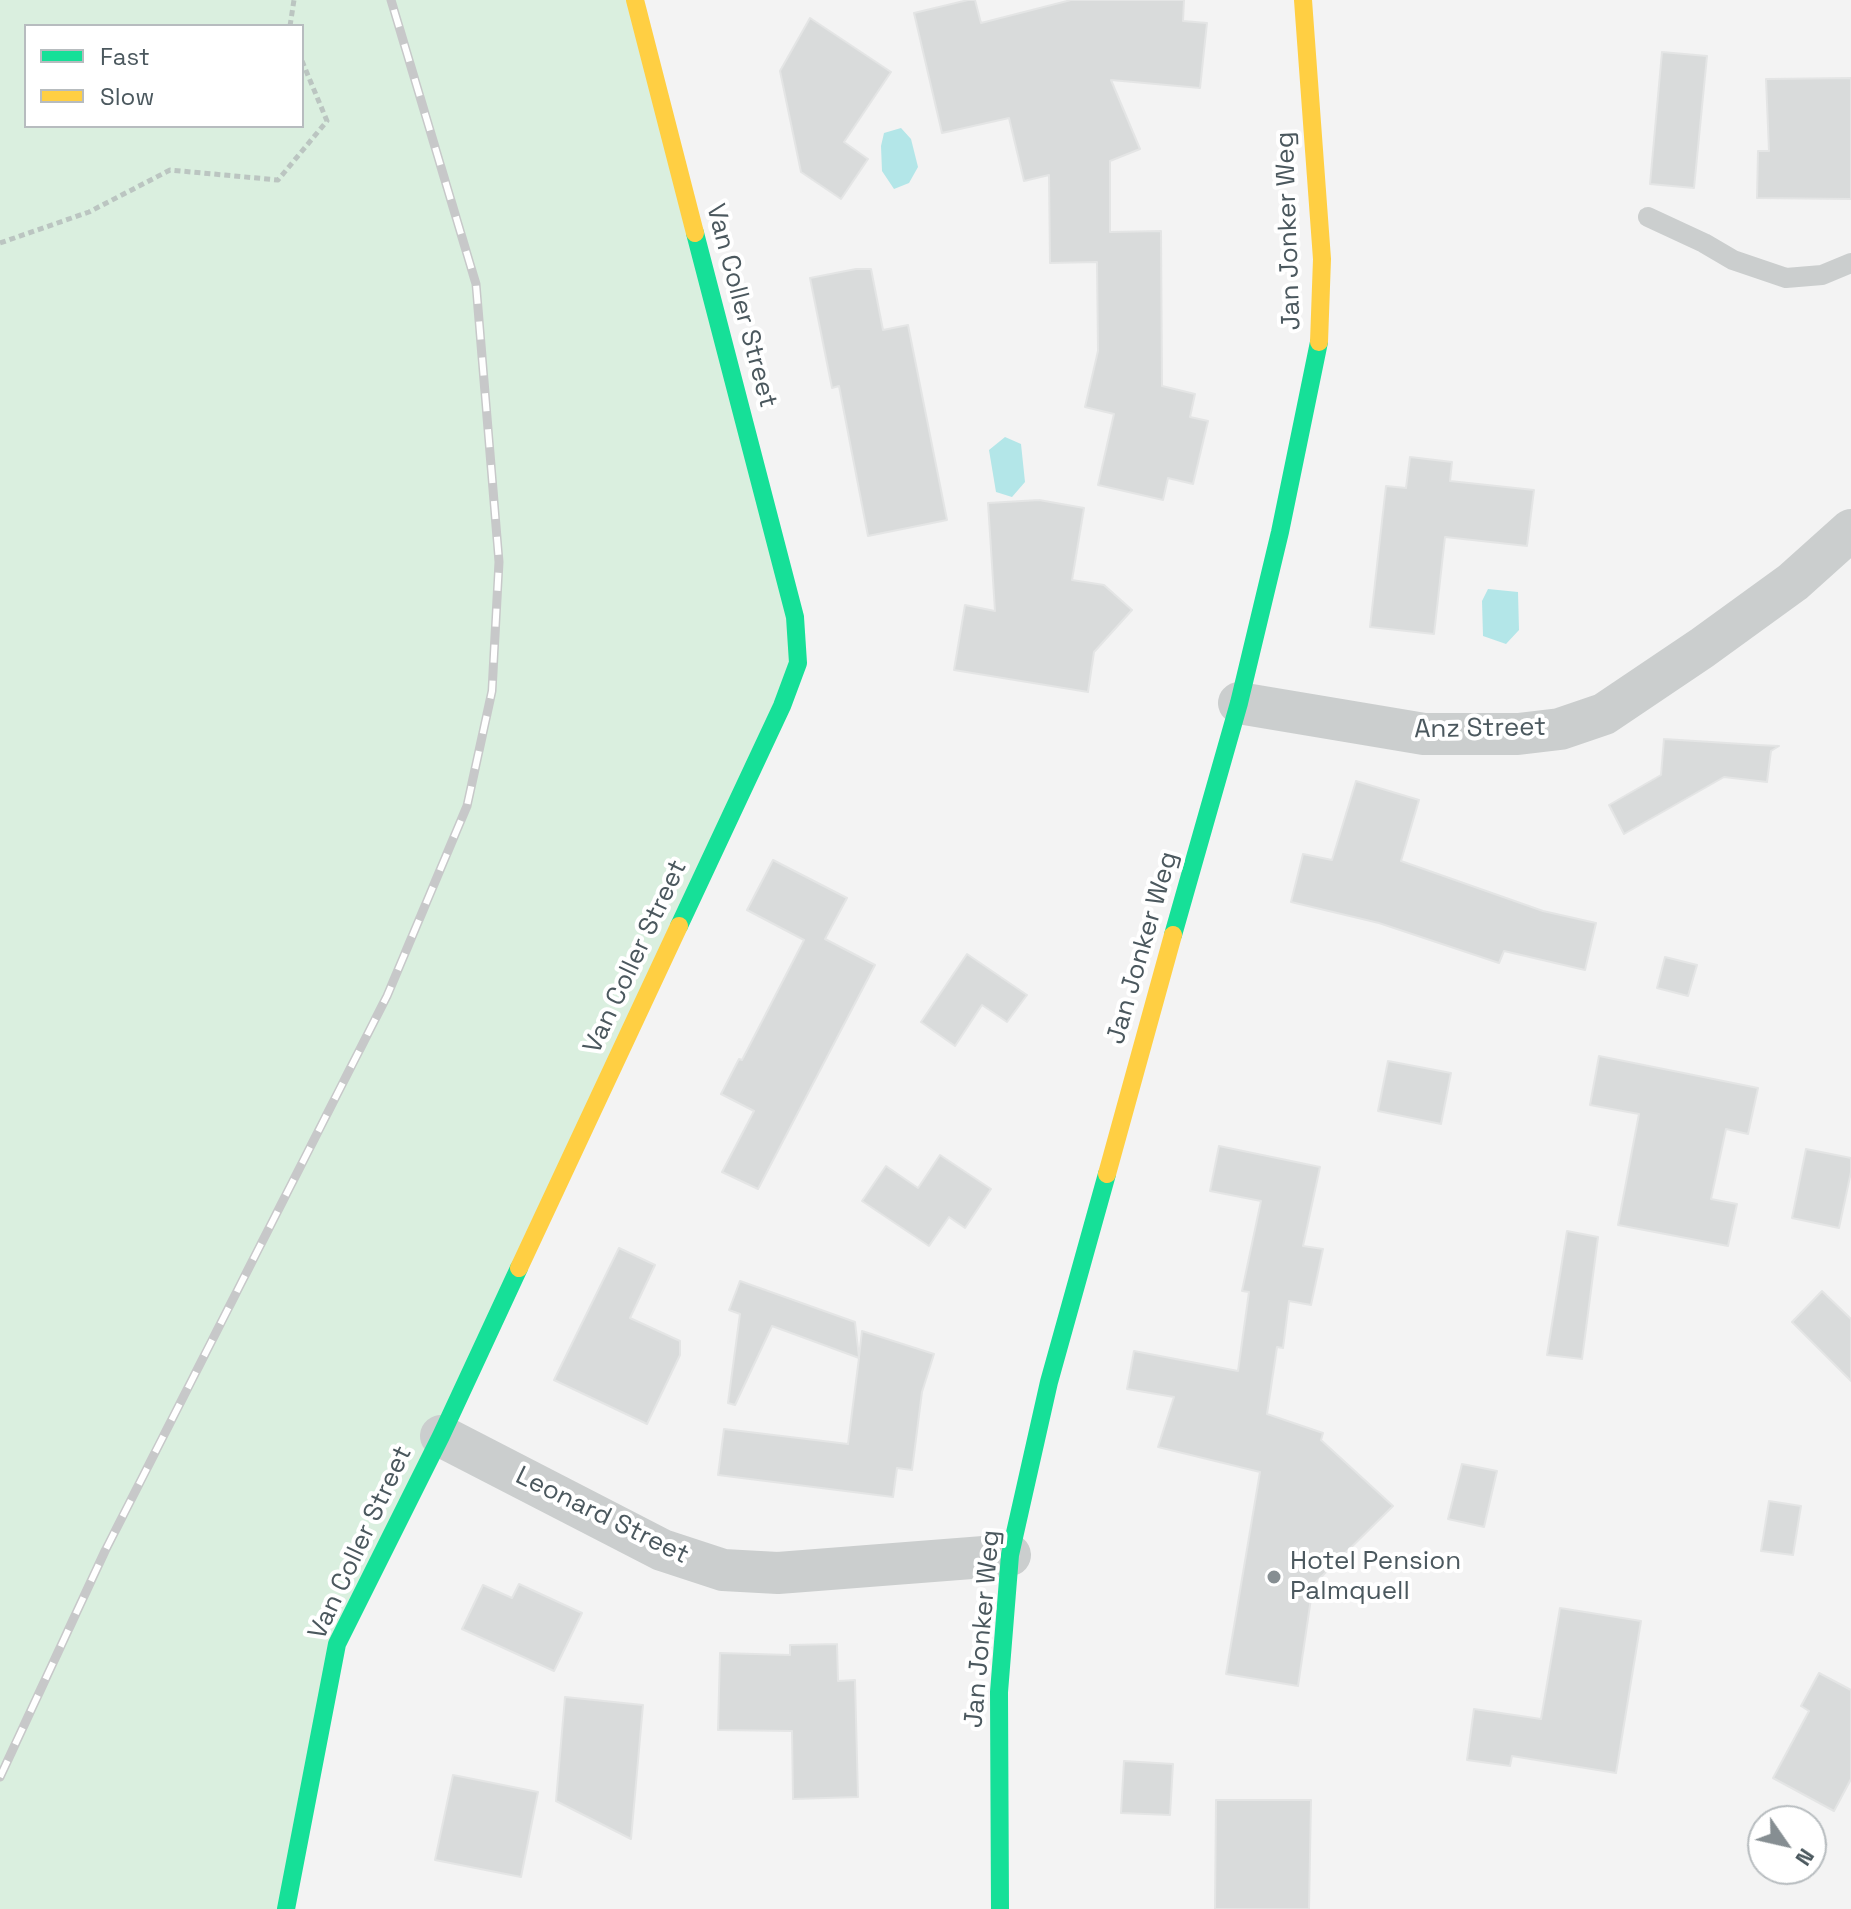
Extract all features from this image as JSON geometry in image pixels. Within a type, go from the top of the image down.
[{"type":"street","name":"Van Coller Street","points":[[286,1909],[337,1644],[441,1436],[782,706],[798,663],[795,617],[635,0]]},
{"type":"street","name":"Jan Jonker Weg","points":[[1000,1909],[999,1692],[1010,1555],[1049,1382],[1239,703],[1280,532],[1320,335],[1322,259],[1303,0]]},
{"type":"street","name":"Anz Street","points":[[1239,703],[1424,734],[1518,734],[1560,729],[1604,714],[1702,648],[1793,582],[1851,530]]},
{"type":"street","name":"Leonard Street","points":[[441,1436],[662,1550],[723,1570],[778,1573],[1010,1555]]},
{"type":"lane","points":[[1648,217],[1733,260],[1786,278],[1822,275],[1851,263]]},
{"type":"path","points":[[290,24],[294,0]]},
{"type":"path","points":[[0,243],[89,212],[170,170],[278,180],[327,121],[304,66]]},
{"type":"green space","points":[[0,0],[635,0],[798,663],[337,1644],[286,1909],[0,1909]]},
{"type":"water","points":[[901,128],[911,139],[918,167],[909,183],[894,189],[882,171],[881,146],[884,133]]},
{"type":"water","points":[[1005,437],[1021,444],[1025,482],[1012,497],[996,492],[989,450]]},
{"type":"water","points":[[1488,589],[1518,592],[1519,630],[1506,644],[1483,636],[1482,601]]},
{"type":"building","points":[[975,0],[981,23],[1071,0],[1184,0],[1183,21],[1207,23],[1200,88],[1111,80],[1140,149],[1110,161],[1110,232],[1161,231],[1162,386],[1195,394],[1190,417],[1208,421],[1193,484],[1168,478],[1163,500],[1098,485],[1114,414],[1085,407],[1098,351],[1097,262],[1050,263],[1049,175],[1024,181],[1009,118],[942,133],[914,13]]},
{"type":"building","points":[[810,18],[891,72],[844,142],[868,159],[841,199],[801,172],[780,71]]},
{"type":"building","points":[[1662,52],[1707,56],[1694,188],[1650,184]]},
{"type":"building","points":[[1851,78],[1851,199],[1757,198],[1758,151],[1769,151],[1766,79]]},
{"type":"building","points":[[871,269],[883,330],[908,325],[947,520],[868,536],[839,386],[832,388],[810,278]]},
{"type":"building","points":[[1410,457],[1452,462],[1450,481],[1534,490],[1527,546],[1445,537],[1434,634],[1370,627],[1386,486],[1406,488]]},
{"type":"building","points":[[1039,500],[1084,508],[1072,580],[1104,585],[1132,610],[1094,652],[1088,692],[954,670],[965,605],[995,611],[988,503]]},
{"type":"building","points":[[1664,739],[1779,746],[1771,751],[1767,782],[1724,777],[1624,834],[1609,805],[1661,775]]},
{"type":"building","points":[[1356,781],[1419,800],[1401,861],[1543,911],[1596,923],[1585,970],[1504,951],[1499,963],[1379,923],[1291,902],[1303,854],[1332,860]]},
{"type":"building","points":[[773,860],[847,898],[825,939],[875,965],[758,1189],[722,1172],[754,1111],[721,1094],[804,940],[747,910]]},
{"type":"building","points":[[967,954],[1027,995],[1007,1022],[982,1005],[955,1046],[921,1022]]},
{"type":"building","points":[[1665,957],[1697,965],[1688,996],[1657,988]]},
{"type":"building","points":[[1599,1056],[1758,1088],[1748,1134],[1726,1129],[1711,1199],[1737,1204],[1728,1246],[1618,1225],[1639,1114],[1590,1105]]},
{"type":"building","points":[[1388,1061],[1451,1073],[1441,1124],[1378,1111]]},
{"type":"building","points":[[1219,1146],[1320,1167],[1303,1246],[1323,1249],[1311,1305],[1289,1301],[1283,1348],[1277,1347],[1267,1414],[1323,1433],[1321,1440],[1393,1506],[1313,1585],[1298,1686],[1226,1674],[1260,1472],[1158,1447],[1174,1397],[1127,1389],[1134,1351],[1238,1371],[1249,1292],[1242,1291],[1261,1201],[1210,1191]]},
{"type":"building","points":[[1806,1149],[1851,1158],[1839,1228],[1792,1218]]},
{"type":"building","points":[[940,1155],[991,1189],[965,1228],[949,1217],[929,1246],[862,1201],[886,1166],[918,1188]]},
{"type":"building","points":[[1567,1231],[1598,1237],[1582,1359],[1547,1355]]},
{"type":"building","points":[[619,1248],[655,1265],[630,1318],[680,1341],[680,1355],[647,1424],[554,1380]]},
{"type":"building","points":[[740,1281],[855,1322],[859,1357],[862,1331],[934,1354],[922,1392],[912,1470],[897,1468],[893,1497],[718,1475],[724,1429],[848,1444],[859,1358],[772,1326],[735,1405],[728,1403],[740,1314],[729,1310]]},
{"type":"building","points":[[1822,1291],[1851,1319],[1851,1381],[1792,1322]]},
{"type":"building","points":[[1462,1464],[1497,1471],[1484,1527],[1448,1519]]},
{"type":"building","points":[[1769,1501],[1801,1506],[1793,1555],[1761,1551]]},
{"type":"building","points":[[519,1584],[582,1613],[554,1671],[462,1629],[483,1585],[512,1598]]},
{"type":"building","points":[[1560,1608],[1641,1621],[1616,1773],[1512,1756],[1510,1766],[1467,1760],[1474,1709],[1541,1719]]},
{"type":"building","points":[[837,1644],[838,1681],[855,1680],[858,1797],[793,1799],[792,1731],[718,1730],[720,1653],[790,1655],[790,1645]]},
{"type":"building","points":[[1819,1673],[1851,1690],[1851,1779],[1834,1811],[1773,1778],[1809,1711],[1801,1706]]},
{"type":"building","points":[[565,1697],[643,1705],[631,1839],[556,1801]]},
{"type":"building","points":[[1124,1761],[1173,1764],[1170,1815],[1121,1813]]},
{"type":"building","points":[[453,1775],[538,1792],[521,1877],[435,1860]]},
{"type":"building","points":[[1216,1800],[1311,1800],[1309,1909],[1215,1909]]},
{"type":"railway","points":[[0,1777],[105,1551],[387,996],[467,806],[492,691],[499,562],[476,284],[391,0]]},
{"type":"traffic: fast","points":[[679,926],[782,706],[798,663],[795,617],[695,233]]},
{"type":"traffic: fast","points":[[1173,935],[1239,703],[1280,532],[1319,342]]},
{"type":"traffic: fast","points":[[1000,1909],[999,1692],[1010,1555],[1049,1382],[1107,1174]]},
{"type":"traffic: fast","points":[[286,1909],[337,1644],[441,1436],[519,1268]]},
{"type":"traffic: slow","points":[[635,0],[695,233]]},
{"type":"traffic: slow","points":[[1303,0],[1322,259],[1319,342]]},
{"type":"traffic: slow","points":[[519,1268],[679,926]]},
{"type":"traffic: slow","points":[[1107,1174],[1173,935]]},
{"type":"place","name":"Hotel Pension Palmquell","points":[[1274,1577]]}]
